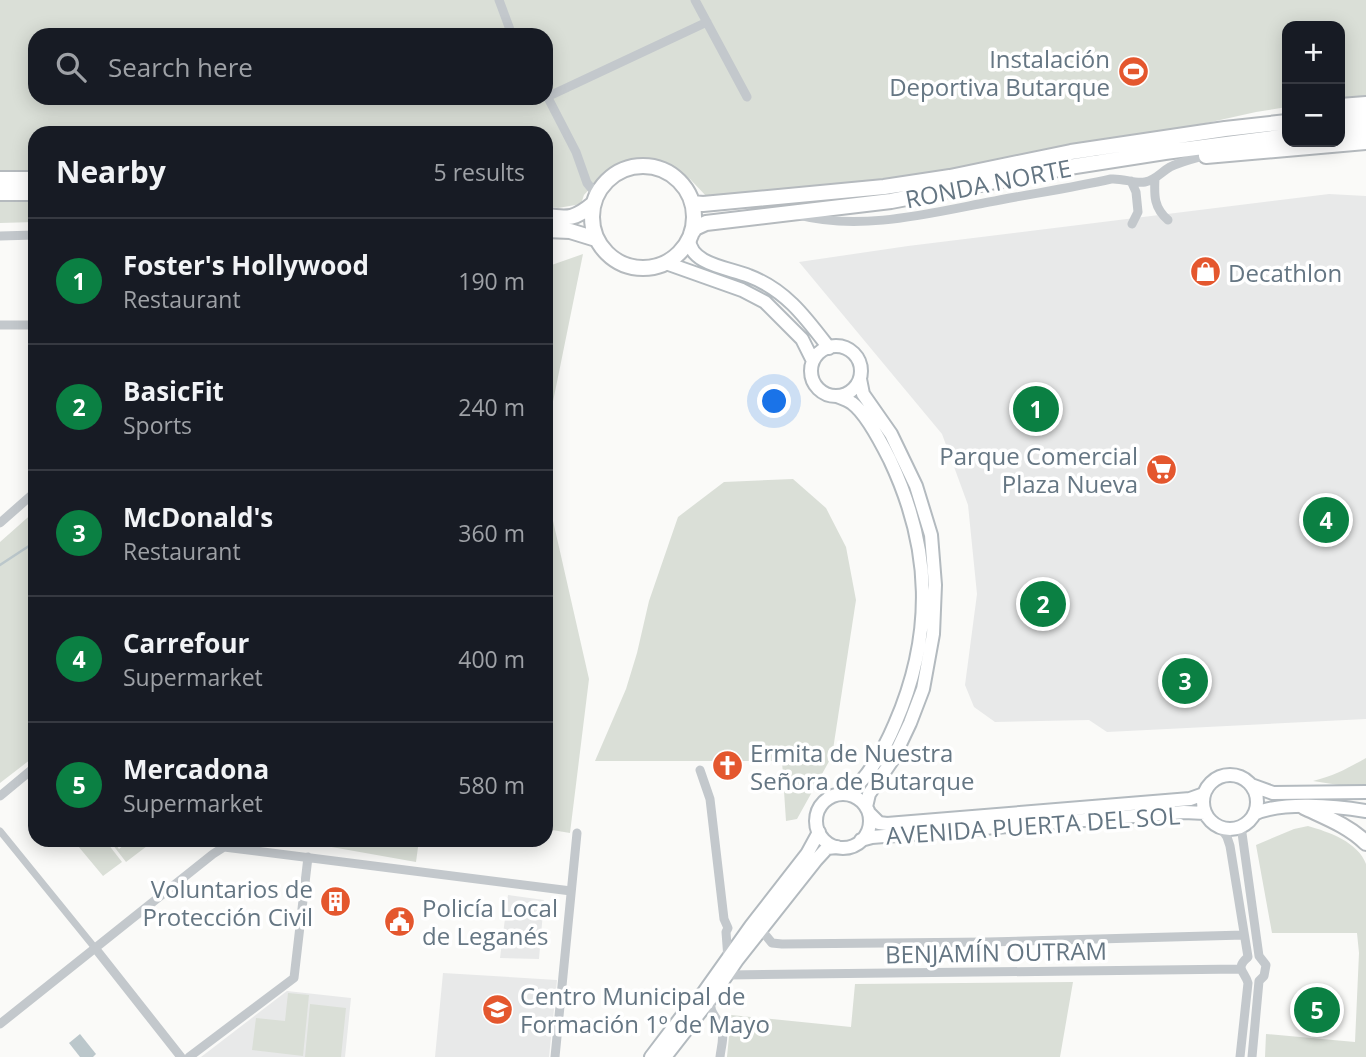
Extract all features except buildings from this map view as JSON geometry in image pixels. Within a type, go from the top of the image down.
[{"type":"main road","points":[[1345,106],[1366,104]]},
{"type":"main road","name":"RONDA NORTE","points":[[1225,129],[1243,121],[1282,115]]},
{"type":"main road","points":[[1345,117],[1366,115]]},
{"type":"main road","name":"RONDA NORTE","points":[[692,203],[884,187],[950,177],[1071,152],[1282,123]]},
{"type":"main road","points":[[1345,131],[1366,129]]},
{"type":"main road","name":"RONDA NORTE","points":[[666,263],[680,253],[695,228],[706,223],[891,201],[1069,167],[1282,137]]},
{"type":"main road","points":[[973,186],[1016,185],[1203,156],[1366,144]]},
{"type":"main road","points":[[553,217],[568,219],[580,215],[595,200],[605,182],[617,173],[631,167],[661,169],[674,177],[688,193],[692,203],[694,223],[690,246],[694,253],[712,264],[751,276],[775,289],[799,309],[829,348]]},
{"type":"main road","points":[[0,179],[28,178]]},
{"type":"main road","points":[[0,193],[28,193]]},
{"type":"main road","points":[[595,200],[592,225],[596,239],[608,255],[626,266],[646,268],[666,263],[742,290],[765,302],[802,339],[813,361]]},
{"type":"main road","points":[[553,230],[570,231],[596,239]]},
{"type":"main road","points":[[665,1057],[727,975],[737,946],[827,848],[846,847],[861,840],[869,828],[869,794],[893,759],[923,688],[933,634],[935,585],[930,535],[916,486],[891,434],[863,394],[859,379],[860,365],[853,354],[842,348],[829,348],[817,355],[813,361],[812,378],[821,391],[852,403],[880,441],[903,488],[916,534],[923,576],[923,620],[915,667],[904,704],[889,740],[877,760],[865,778],[848,794]]},
{"type":"main road","points":[[837,396],[851,391],[859,379]]},
{"type":"main road","points":[[1251,786],[1257,799],[1254,814],[1249,821],[1235,829],[1221,828],[1209,820],[1205,813],[1204,794],[1212,782],[1225,775],[1239,777],[1251,786],[1273,793],[1366,792]]},
{"type":"main road","points":[[837,847],[819,832],[817,820],[826,800],[832,796],[848,794],[862,801],[868,810]]},
{"type":"main road","name":"AVENIDA PUERTA DEL SOL","points":[[868,810],[879,823],[897,824],[1190,799],[1204,794]]},
{"type":"main road","points":[[1254,814],[1273,807],[1346,807],[1366,811]]},
{"type":"main road","points":[[1304,807],[1334,821],[1366,843]]},
{"type":"main road","name":"AVENIDA PUERTA DEL SOL","points":[[861,840],[1184,812],[1205,813]]},
{"type":"main road","points":[[650,1057],[689,1007],[733,960],[807,854],[819,832]]},
{"type":"street","points":[[499,0],[509,28]]},
{"type":"street","points":[[695,0],[747,97]]},
{"type":"street","points":[[553,92],[707,22]]},
{"type":"street","points":[[552,105],[576,152],[595,200]]},
{"type":"street","points":[[789,213],[817,220],[854,222],[919,215],[1111,179],[1147,182],[1174,165],[1203,156]]},
{"type":"street","points":[[1156,178],[1159,212],[1168,220]]},
{"type":"street","points":[[1131,181],[1136,192],[1138,212],[1132,225]]},
{"type":"street","points":[[0,236],[28,235]]},
{"type":"street","points":[[0,325],[28,325]]},
{"type":"street","points":[[0,523],[28,498]]},
{"type":"street","points":[[700,770],[710,799],[724,919],[733,960],[752,975]]},
{"type":"street","points":[[0,796],[28,773]]},
{"type":"street","points":[[1241,827],[1259,956],[1266,965],[1264,976],[1252,981],[1241,969],[1243,961],[1252,955],[1259,956]]},
{"type":"street","points":[[1221,828],[1230,846],[1248,957]]},
{"type":"street","points":[[0,831],[181,1057]]},
{"type":"street","points":[[555,1057],[577,832]]},
{"type":"street","points":[[0,1024],[218,847]]},
{"type":"street","points":[[246,847],[571,891]]},
{"type":"street","points":[[189,1057],[295,978],[308,857]]},
{"type":"street","points":[[728,928],[737,931],[756,928]]},
{"type":"street","name":"BENJAMÍN OUTRAM","points":[[756,928],[772,943],[782,944],[1244,935]]},
{"type":"street","name":"BENJAMÍN OUTRAM","points":[[727,975],[1241,969]]},
{"type":"street","points":[[1240,1057],[1247,978]]},
{"type":"street","points":[[1252,1057],[1260,979]]},
{"type":"street","points":[[711,998],[710,1008],[721,1027],[723,1037],[720,1057]]},
{"type":"shaded area","points":[[0,0],[1366,0],[1366,96],[1345,98],[1345,21],[1282,21],[1282,108],[1059,148],[961,169],[789,190],[707,197],[690,179],[660,160],[624,162],[603,174],[584,195],[581,204],[553,207],[553,126],[28,126],[28,171],[0,170]]},
{"type":"shaded area","name":"Parque Comercial Plaza Nueva","points":[[1329,194],[1366,196],[1366,719],[1107,732],[1089,720],[995,722],[974,707],[965,685],[977,594],[968,505],[942,434],[799,262]]},
{"type":"shaded area","points":[[0,200],[28,200],[28,222],[0,223]]},
{"type":"shaded area","points":[[583,254],[553,402],[553,265]]},
{"type":"shaded area","points":[[793,479],[826,508],[846,547],[856,600],[832,756],[797,819],[786,821],[782,761],[595,761],[626,689],[649,601],[678,517],[724,482]]},
{"type":"shaded area","points":[[28,517],[28,761],[0,783],[0,542]]},
{"type":"shaded area","points":[[553,521],[589,679],[570,833],[553,830]]},
{"type":"shaded area","points":[[1366,758],[1366,785],[1345,786],[1313,781],[1341,771]]},
{"type":"shaded area","points":[[1308,826],[1350,844],[1366,864],[1366,1057],[1265,1057],[1266,1034],[1355,1042],[1359,953],[1357,933],[1272,933],[1256,845]]},
{"type":"shaded area","points":[[79,847],[110,847],[122,862],[103,876]]},
{"type":"shaded area","points":[[114,847],[146,847],[126,862]]},
{"type":"shaded area","points":[[331,847],[418,847],[416,862]]},
{"type":"shaded area","points":[[508,895],[544,900],[539,959],[500,958]]},
{"type":"shaded area","name":"Centro Municipal de Formación 1º de Mayo","points":[[443,973],[557,980],[549,1057],[435,1057]]},
{"type":"shaded area","points":[[1073,982],[1060,1057],[727,1057],[731,1015],[851,1027],[855,984]]},
{"type":"shaded area","points":[[287,991],[351,998],[345,1057],[201,1057]]},
{"type":"shaded area","points":[[288,993],[309,995],[303,1056],[252,1050],[256,1018],[285,1021]]},
{"type":"shaded area","points":[[310,1004],[346,1008],[341,1057],[305,1057]]},
{"type":"shaded area","points":[[80,1034],[96,1054],[93,1057],[80,1057],[69,1043]]},
{"type":"waterway","points":[[0,565],[28,547]]},
{"type":"place","name":"Instalación Deportiva Butarque","points":[[1133,72]]},
{"type":"place","name":"Decathlon","points":[[1205,272]]},
{"type":"place","name":"Foster's Hollywood","points":[[1036,409]]},
{"type":"place","name":"Parque Comercial Plaza Nueva","points":[[1161,469]]},
{"type":"place","name":"Carrefour","points":[[1326,520]]},
{"type":"place","name":"BasicFit","points":[[1043,604]]},
{"type":"place","name":"McDonald's","points":[[1185,681]]},
{"type":"place","name":"Ermita de Nuestra Señora de Butarque","points":[[727,766]]},
{"type":"place","name":"Voluntarios de Protección Civil","points":[[336,902]]},
{"type":"place","name":"Policía Local de Leganés","points":[[399,921]]},
{"type":"place","name":"Centro Municipal de Formación 1º de Mayo","points":[[497,1009]]},
{"type":"place","name":"Mercadona","points":[[1317,1010]]}]
